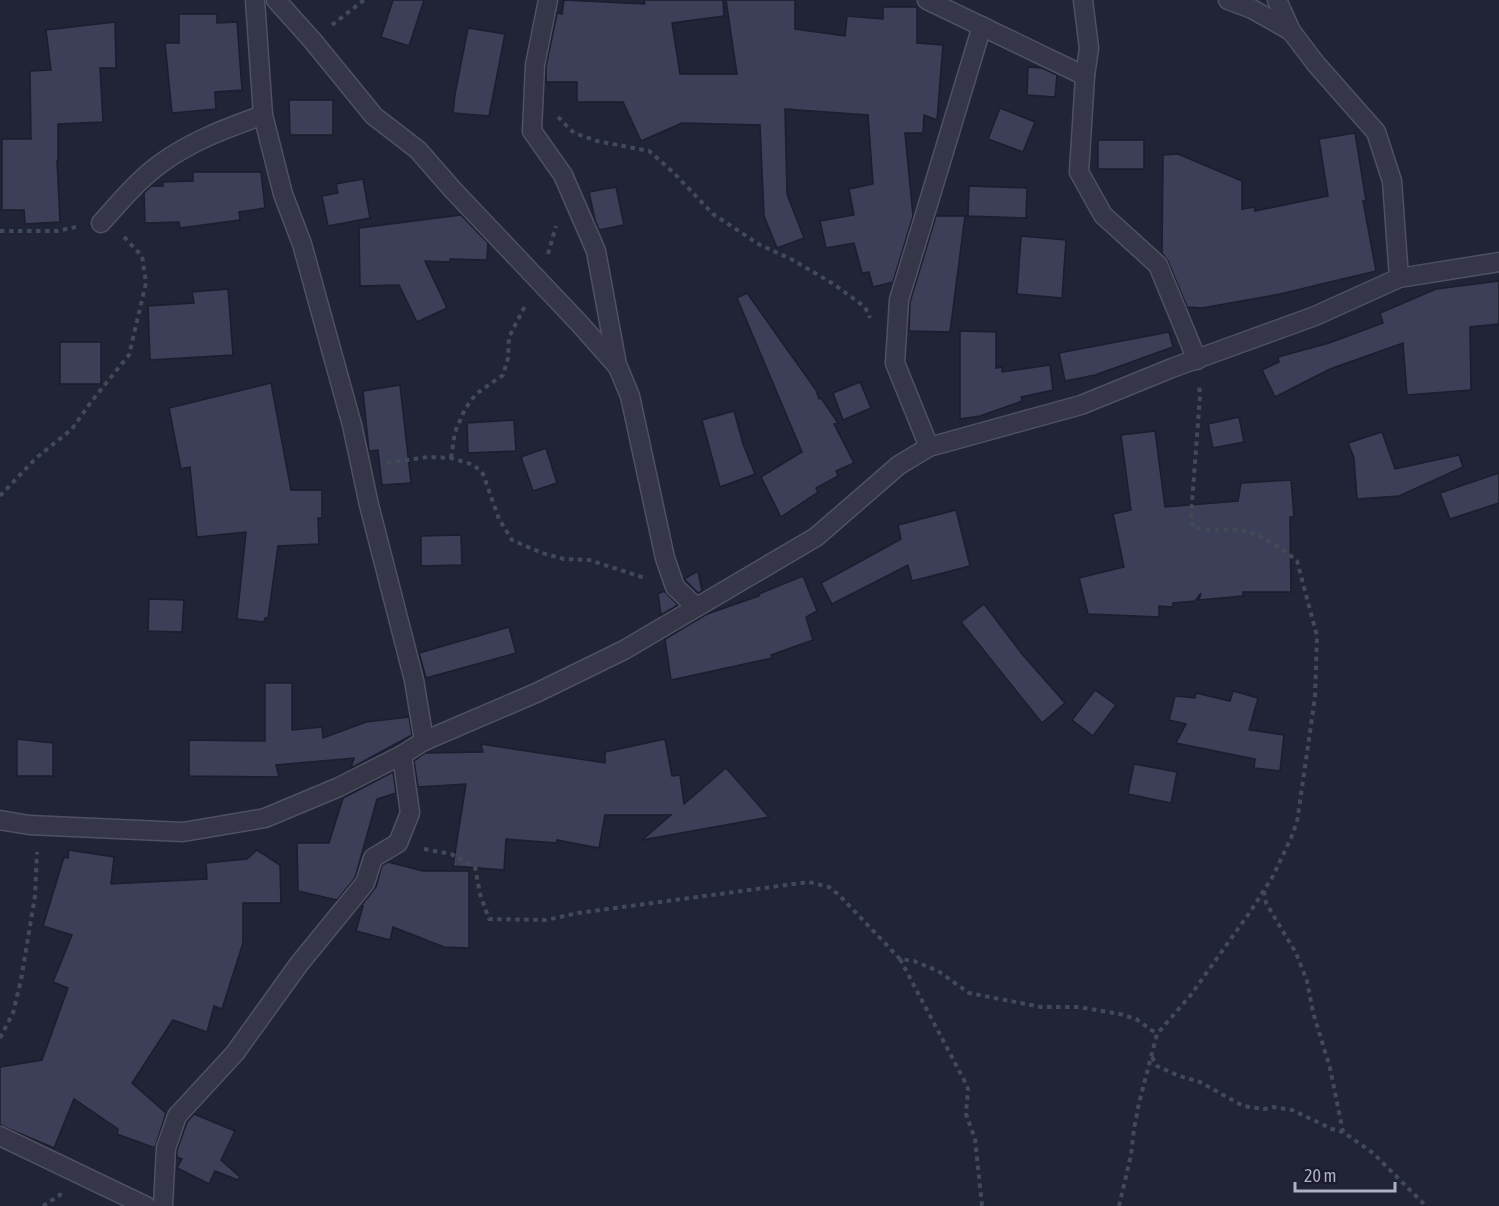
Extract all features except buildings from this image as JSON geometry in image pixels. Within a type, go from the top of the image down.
[{"type":"street","points":[[255,0],[263,115],[283,194],[302,244],[352,425],[369,505],[414,681],[424,741]]},
{"type":"street","points":[[276,0],[374,116],[418,150],[618,367]]},
{"type":"street","points":[[548,0],[535,75],[532,131],[563,175],[596,250],[618,367],[630,396],[665,558],[675,587],[696,608]]},
{"type":"street","points":[[927,0],[1086,76]]},
{"type":"street","points":[[1083,0],[1089,48],[1079,172],[1103,215],[1158,265],[1197,360]]},
{"type":"street","points":[[1228,0],[1252,9],[1292,32]]},
{"type":"street","points":[[1277,0],[1292,32],[1316,64],[1376,132],[1392,181],[1399,278]]},
{"type":"street","points":[[929,447],[895,363],[899,300],[982,26]]},
{"type":"street","points":[[101,223],[131,190],[159,165],[216,132],[263,115]]},
{"type":"street","points":[[0,820],[28,825],[183,832],[265,818],[339,787],[402,755],[424,741],[536,693],[624,650],[816,537],[899,465],[929,447],[1080,405],[1315,316],[1399,278],[1499,262]]},
{"type":"street","points":[[163,1206],[166,1148],[177,1116],[235,1053],[299,964],[365,883],[374,858],[398,843],[410,813],[402,755]]},
{"type":"street","points":[[0,1136],[146,1206]]},
{"type":"path","points":[[312,40],[364,0]]},
{"type":"path","points":[[535,75],[551,110],[574,133],[597,141],[649,151],[674,173],[713,214],[760,245],[792,259],[832,283],[865,307],[875,326]]},
{"type":"path","points":[[451,458],[455,432],[465,409],[476,394],[503,375],[508,358],[509,336],[539,280],[559,216],[563,175]]},
{"type":"path","points":[[0,231],[57,231],[101,223],[120,233],[142,256],[147,284],[129,356],[72,429],[35,459],[0,496]]},
{"type":"path","points":[[1119,1206],[1131,1155],[1137,1112],[1157,1034],[1211,968],[1264,890],[1292,838],[1297,822],[1315,697],[1317,636],[1297,561],[1288,553],[1245,531],[1220,529],[1203,531],[1193,527],[1191,516],[1200,396],[1197,360]]},
{"type":"path","points":[[361,465],[428,457],[451,458],[474,465],[483,474],[499,519],[512,540],[542,553],[564,559],[589,560],[675,587]]},
{"type":"path","points":[[0,1038],[13,1013],[35,896],[37,851],[28,825]]},
{"type":"path","points":[[398,843],[451,854],[475,867],[480,894],[489,919],[546,920],[578,913],[748,889],[809,882],[822,884],[839,895],[900,958],[964,1080],[968,1089],[966,1114],[975,1139],[982,1206]]},
{"type":"path","points":[[1264,890],[1266,903],[1296,953],[1307,981],[1313,1012],[1330,1068],[1343,1132]]},
{"type":"path","points":[[900,958],[914,961],[938,972],[969,993],[1041,1007],[1079,1007],[1120,1014],[1136,1019],[1157,1034]]},
{"type":"path","points":[[1152,1056],[1157,1066],[1200,1082],[1243,1106],[1292,1110],[1343,1132],[1373,1153],[1426,1206]]}]
